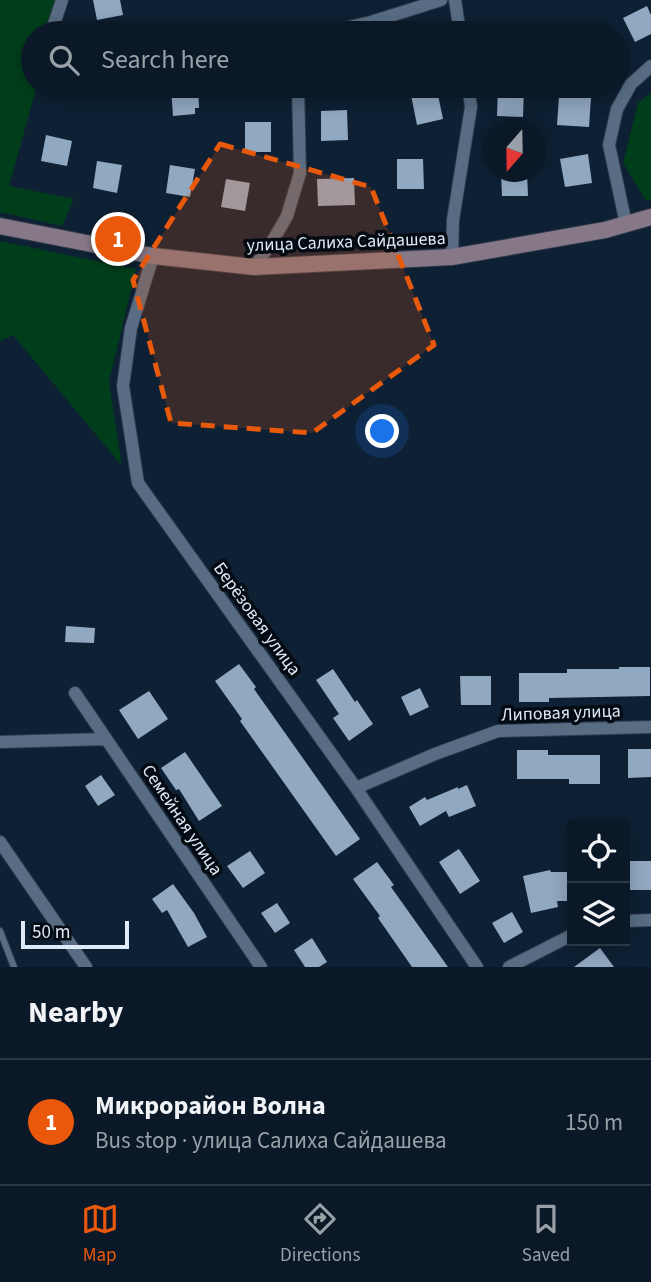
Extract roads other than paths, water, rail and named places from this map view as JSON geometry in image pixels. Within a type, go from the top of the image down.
[{"type":"street","points":[[55,21],[62,0]]},
{"type":"street","points":[[374,21],[441,0]]},
{"type":"street","points":[[455,0],[458,21]]},
{"type":"street","points":[[630,85],[651,66]]},
{"type":"street","points":[[254,267],[287,216],[300,173],[298,98]]},
{"type":"street","points":[[452,257],[453,220],[471,107],[470,98]]},
{"type":"street","points":[[623,98],[617,109],[609,145],[626,224]]},
{"type":"street","name":"улица Салиха Сайдашева","points":[[0,226],[153,256],[254,267],[452,257],[605,230],[651,217]]},
{"type":"street","name":"Берёзовая улица","points":[[153,256],[131,328],[123,386],[138,483],[356,788],[477,967]]},
{"type":"street","name":"Семейная улица","points":[[75,693],[261,967]]},
{"type":"street","name":"Липовая улица","points":[[356,788],[435,754],[498,731],[651,727]]},
{"type":"street","points":[[0,742],[105,739]]},
{"type":"street","points":[[0,842],[86,967]]},
{"type":"street","points":[[630,921],[651,920]]},
{"type":"street","points":[[509,967],[567,938]]},
{"type":"lane","points":[[0,932],[14,967]]},
{"type":"place","name":"Микрорайон Волна","points":[[118,239]]}]
